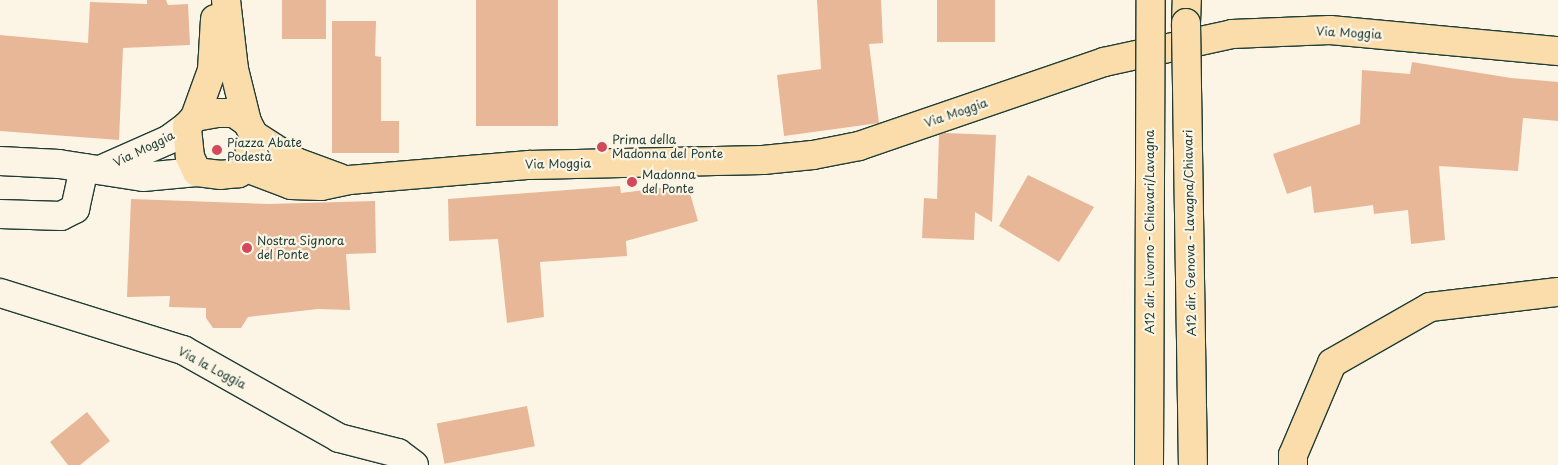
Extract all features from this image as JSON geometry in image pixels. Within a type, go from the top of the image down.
[{"type":"main road","points":[[191,122],[212,70],[215,0]]},
{"type":"main road","points":[[226,0],[234,69],[250,128],[246,168]]},
{"type":"main road","name":"A12 dir. Livorno - Chiavari/Lavagna","points":[[1148,465],[1151,0]]},
{"type":"main road","name":"A12 dir. Genova - Lavagna/Chiavari","points":[[1187,0],[1193,465]]},
{"type":"main road","name":"Via Moggia","points":[[349,180],[296,162],[250,128],[234,113],[191,122],[190,157],[197,172],[221,175],[239,173],[246,168],[291,185],[321,186],[349,180],[529,165],[763,160],[813,155],[859,146],[1104,62],[1232,34],[1330,30],[1558,52]]},
{"type":"main road","points":[[1293,465],[1293,455],[1332,363],[1430,307],[1558,292]]},
{"type":"street","name":"Via Moggia","points":[[81,167],[168,140],[191,122]]},
{"type":"street","points":[[0,161],[81,167],[75,209],[61,216],[0,214]]},
{"type":"street","name":"Via Moggia","points":[[81,167],[143,177],[197,172]]},
{"type":"street","name":"Via la Loggia","points":[[0,293],[183,350],[339,438],[398,453],[414,465]]},
{"type":"building","points":[[147,0],[166,0],[168,5],[188,4],[190,45],[123,48],[119,140],[0,131],[0,35],[88,43],[90,2],[147,4]]},
{"type":"building","points":[[282,0],[326,0],[326,39],[282,39]]},
{"type":"building","points":[[476,0],[558,0],[558,126],[476,126]]},
{"type":"building","points":[[817,0],[881,0],[883,43],[869,44],[879,123],[784,136],[777,75],[821,69]]},
{"type":"building","points":[[937,0],[995,0],[995,42],[937,42]]},
{"type":"building","points":[[332,21],[376,21],[375,56],[381,57],[381,121],[399,121],[399,153],[332,153]]},
{"type":"building","points":[[1412,62],[1511,78],[1558,82],[1558,121],[1523,118],[1518,171],[1439,166],[1445,240],[1411,244],[1408,210],[1374,214],[1373,205],[1314,213],[1311,186],[1287,194],[1273,154],[1360,124],[1362,70],[1410,74]]},
{"type":"building","points":[[945,133],[996,135],[992,222],[975,212],[974,240],[922,238],[924,198],[937,199],[939,135]]},
{"type":"building","points":[[1028,175],[1094,207],[1059,262],[999,226]]},
{"type":"building","points":[[620,186],[621,193],[676,186],[675,193],[689,190],[698,221],[626,241],[627,256],[540,262],[544,317],[507,323],[498,239],[449,241],[448,199]]},
{"type":"building","points":[[131,199],[269,204],[375,201],[376,253],[346,254],[350,310],[318,309],[248,317],[241,328],[213,328],[206,318],[206,308],[169,307],[170,296],[127,297]]},
{"type":"building","points":[[527,406],[535,446],[445,464],[437,424]]},
{"type":"building","points":[[87,412],[110,441],[80,465],[68,465],[50,442]]},
{"type":"place","name":"Prima della Madonna del Ponte","points":[[602,147]]},
{"type":"place","name":"Piazza Abate Podestà","points":[[217,150]]},
{"type":"place","name":"Madonna del Ponte","points":[[632,182]]},
{"type":"place","name":"Nostra Signora del Ponte","points":[[247,248]]}]
